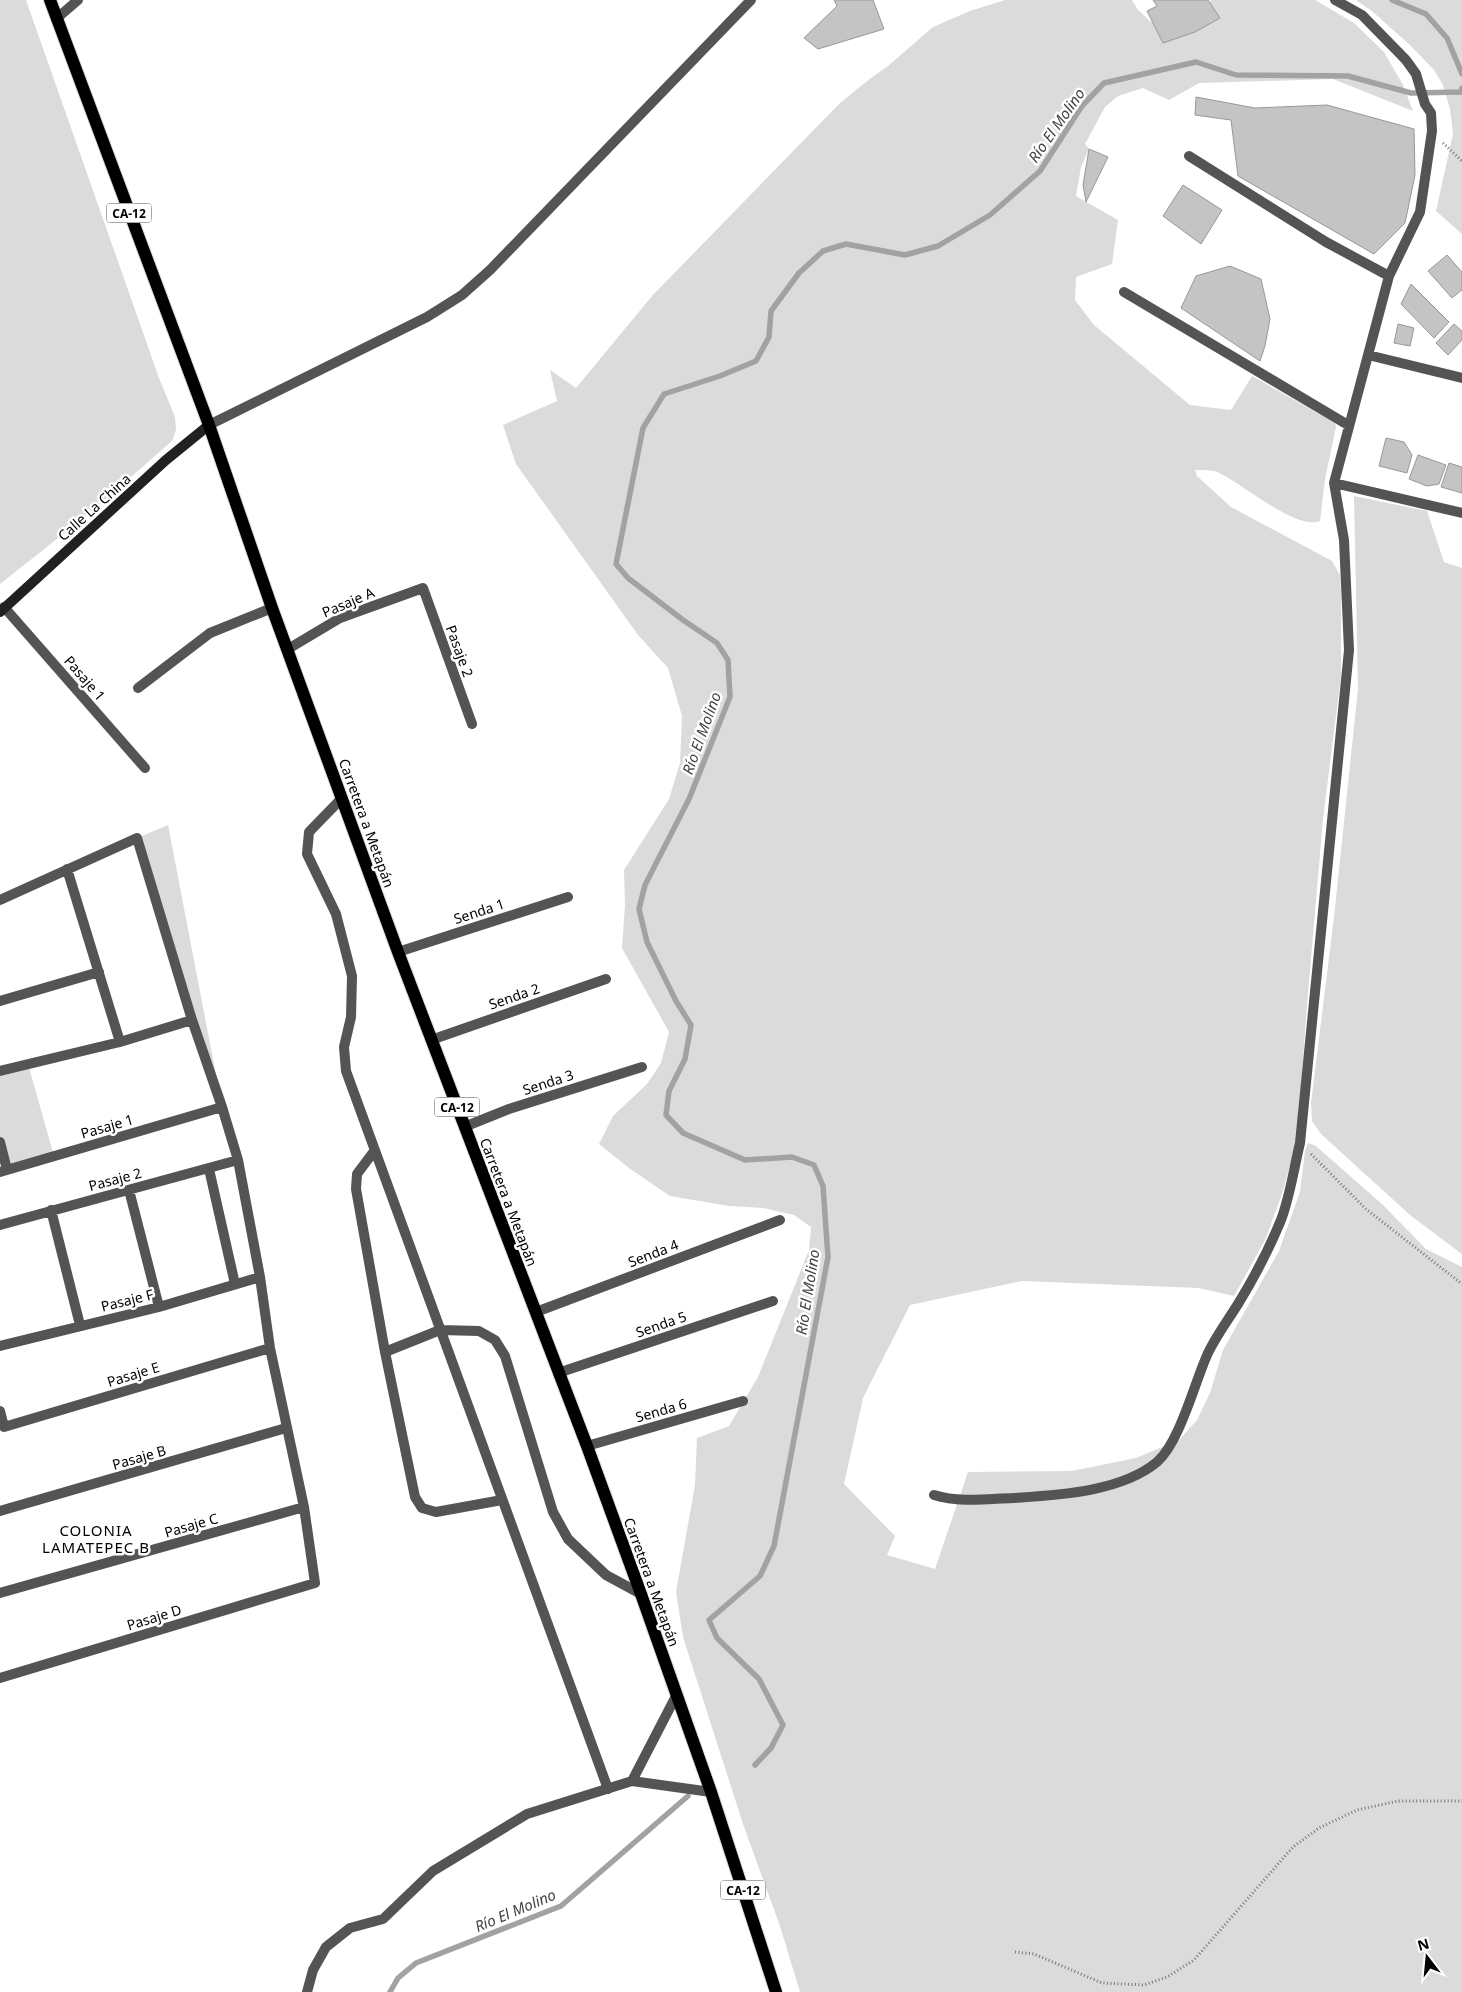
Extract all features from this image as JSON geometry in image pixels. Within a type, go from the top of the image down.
[{"type":"main road","name":"CA-12","points":[[50,0],[209,425]]},
{"type":"main road","name":"Carretera a Metapán","points":[[209,425],[272,608],[398,952],[587,1446],[641,1594],[711,1792],[776,1992]]},
{"type":"main road","name":"Calle La China","points":[[2,609],[166,460],[209,425]]},
{"type":"street","points":[[56,19],[78,0]]},
{"type":"street","points":[[209,425],[427,317],[462,295],[490,270],[751,0]]},
{"type":"street","points":[[934,1495],[964,1501],[1057,1495],[1098,1488],[1128,1479],[1144,1472],[1160,1460],[1189,1404],[1208,1353],[1252,1279],[1281,1220],[1300,1143],[1349,650],[1344,540],[1334,483],[1388,276],[1420,212],[1432,132],[1431,113],[1425,104],[1416,74],[1362,15],[1335,0]]},
{"type":"street","points":[[1189,156],[1326,242],[1388,276]]},
{"type":"street","points":[[1124,292],[1348,425]]},
{"type":"street","points":[[1368,355],[1462,378]]},
{"type":"street","points":[[1334,483],[1462,513]]},
{"type":"street","name":"Pasaje A","points":[[288,649],[340,618],[423,588]]},
{"type":"street","name":"Pasaje 2","points":[[423,588],[472,724]]},
{"type":"street","points":[[138,688],[210,633],[272,608]]},
{"type":"street","name":"Pasaje 1","points":[[2,609],[145,768]]},
{"type":"street","points":[[342,798],[309,832],[307,854],[336,914],[352,976],[351,1017],[344,1047],[346,1071],[608,1789]]},
{"type":"street","points":[[0,900],[137,838],[192,1020],[222,1106],[238,1160],[260,1277],[270,1348],[304,1507]]},
{"type":"street","points":[[67,869],[120,1042]]},
{"type":"street","name":"Senda 1","points":[[398,952],[568,897]]},
{"type":"street","points":[[0,1001],[100,972]]},
{"type":"street","name":"Senda 2","points":[[431,1040],[606,979]]},
{"type":"street","points":[[0,1071],[120,1042],[192,1020]]},
{"type":"street","name":"Senda 3","points":[[464,1127],[509,1109],[642,1067]]},
{"type":"street","name":"Pasaje 1","points":[[3,1171],[222,1106]]},
{"type":"street","points":[[0,1142],[3,1171]]},
{"type":"street","points":[[375,1150],[357,1174],[356,1189],[385,1352],[415,1497],[422,1508],[436,1512],[502,1500]]},
{"type":"street","name":"Pasaje 2","points":[[0,1225],[238,1160]]},
{"type":"street","points":[[208,1169],[235,1284]]},
{"type":"street","points":[[129,1190],[159,1307]]},
{"type":"street","points":[[51,1210],[80,1325]]},
{"type":"street","name":"Senda 4","points":[[536,1312],[780,1220]]},
{"type":"street","name":"Pasaje F","points":[[0,1346],[159,1307],[260,1277]]},
{"type":"street","name":"Senda 5","points":[[558,1374],[773,1302]]},
{"type":"street","points":[[385,1352],[440,1330],[479,1331],[495,1340],[505,1356],[553,1512],[568,1539],[606,1574],[641,1594]]},
{"type":"street","name":"Pasaje E","points":[[0,1413],[4,1427],[270,1348]]},
{"type":"street","name":"Senda 6","points":[[587,1446],[743,1401]]},
{"type":"street","name":"Pasaje B","points":[[0,1511],[286,1428]]},
{"type":"street","name":"Pasaje D","points":[[0,1678],[315,1583],[304,1507]]},
{"type":"street","name":"Pasaje C","points":[[0,1593],[304,1507]]},
{"type":"street","points":[[632,1781],[676,1696]]},
{"type":"street","points":[[307,1992],[313,1970],[326,1947],[350,1928],[383,1919],[433,1871],[527,1814],[632,1781],[711,1792]]},
{"type":"path","points":[[1432,132],[1462,161]]},
{"type":"path","points":[[1300,1143],[1366,1210],[1462,1284]]},
{"type":"path","points":[[1015,1952],[1034,1954],[1102,1983],[1144,1985],[1167,1977],[1194,1960],[1293,1847],[1319,1828],[1357,1810],[1398,1802],[1462,1801]]},
{"type":"shaded area","points":[[0,0],[26,0],[159,378],[175,417],[176,430],[172,441],[91,512],[0,584]]},
{"type":"shaded area","points":[[1005,0],[1132,0],[1138,10],[1151,22],[1187,13],[1211,0],[1315,0],[1354,23],[1384,52],[1403,85],[1413,111],[1333,79],[1199,83],[1169,100],[1143,88],[1118,96],[1105,107],[1085,144],[1089,149],[1081,167],[1076,196],[1118,220],[1112,264],[1076,277],[1075,300],[1094,325],[1190,405],[1231,410],[1252,376],[1335,423],[1336,427],[1325,479],[1320,521],[1310,522],[1297,519],[1283,513],[1217,472],[1195,470],[1197,476],[1231,507],[1332,561],[1340,575],[1341,676],[1323,819],[1297,1141],[1281,1197],[1265,1240],[1234,1296],[1199,1288],[1022,1281],[910,1305],[863,1398],[844,1484],[895,1536],[887,1555],[935,1569],[968,1472],[1072,1471],[1136,1458],[1179,1440],[1197,1420],[1210,1393],[1223,1350],[1279,1251],[1300,1192],[1305,1151],[1308,1143],[1316,1146],[1383,1205],[1426,1249],[1462,1267],[1462,1992],[800,1992],[780,1926],[743,1824],[683,1637],[676,1592],[695,1485],[697,1438],[729,1426],[758,1377],[809,1250],[811,1227],[794,1215],[763,1208],[729,1206],[670,1196],[629,1168],[599,1144],[613,1116],[647,1084],[661,1063],[669,1032],[622,948],[625,905],[624,870],[669,799],[680,763],[682,716],[668,668],[638,635],[516,464],[503,425],[557,401],[550,370],[576,388],[652,296],[840,103],[888,66],[933,27],[970,11]]},
{"type":"shaded area","points":[[1356,0],[1462,0],[1462,234],[1436,211],[1453,134],[1450,109],[1443,85],[1434,70],[1411,46],[1373,12]]},
{"type":"shaded area","points":[[1354,496],[1427,511],[1444,562],[1462,568],[1462,1254],[1410,1215],[1321,1134],[1312,1121],[1311,1103],[1334,917],[1358,689]]},
{"type":"shaded area","points":[[168,825],[222,1106],[137,838]]},
{"type":"shaded area","points":[[28,1064],[54,1156],[7,1170],[0,1142],[0,1071]]},
{"type":"building","points":[[834,0],[873,0],[884,29],[818,49],[804,38],[837,6]]},
{"type":"building","points":[[1153,0],[1208,0],[1220,18],[1195,32],[1163,43],[1147,11],[1157,6]]},
{"type":"building","points":[[1196,97],[1255,108],[1327,105],[1414,129],[1415,175],[1405,223],[1374,254],[1238,176],[1231,120],[1195,115]]},
{"type":"building","points":[[1089,149],[1108,157],[1086,202],[1083,185]]},
{"type":"building","points":[[1183,185],[1222,210],[1201,244],[1163,216]]},
{"type":"building","points":[[1447,255],[1462,272],[1462,290],[1452,298],[1428,271]]},
{"type":"building","points":[[1230,266],[1261,279],[1270,319],[1260,361],[1181,308],[1196,276]]},
{"type":"building","points":[[1411,284],[1449,322],[1434,338],[1401,304]]},
{"type":"building","points":[[1398,324],[1414,328],[1410,346],[1394,343]]},
{"type":"building","points":[[1454,324],[1462,331],[1462,340],[1448,355],[1436,343]]},
{"type":"building","points":[[1386,438],[1404,442],[1412,455],[1407,473],[1379,466]]},
{"type":"building","points":[[1418,455],[1446,465],[1439,484],[1427,486],[1409,479]]},
{"type":"building","points":[[1449,463],[1462,467],[1462,493],[1441,487]]},
{"type":"waterway","name":"Río El Molino","points":[[1392,0],[1426,14],[1447,38],[1462,74]]},
{"type":"waterway","name":"Río El Molino","points":[[755,1765],[771,1748],[783,1725],[759,1679],[717,1638],[709,1620],[760,1576],[774,1546],[828,1257],[823,1186],[814,1165],[792,1157],[745,1160],[683,1133],[666,1115],[669,1091],[685,1059],[691,1025],[676,1001],[647,942],[639,909],[645,885],[689,799],[730,697],[728,660],[717,643],[628,578],[616,564],[643,428],[664,394],[720,376],[756,361],[769,337],[771,311],[799,273],[823,251],[846,244],[905,255],[938,246],[990,215],[1040,171],[1082,106],[1104,83],[1196,62],[1236,75],[1348,76],[1411,93],[1461,92],[1462,88]]},
{"type":"waterway","name":"Río El Molino","points":[[390,1992],[398,1978],[416,1963],[561,1906],[688,1796]]},
{"type":"district","name":"COLONIA LAMATEPEC B","points":[[96,1538]]}]
